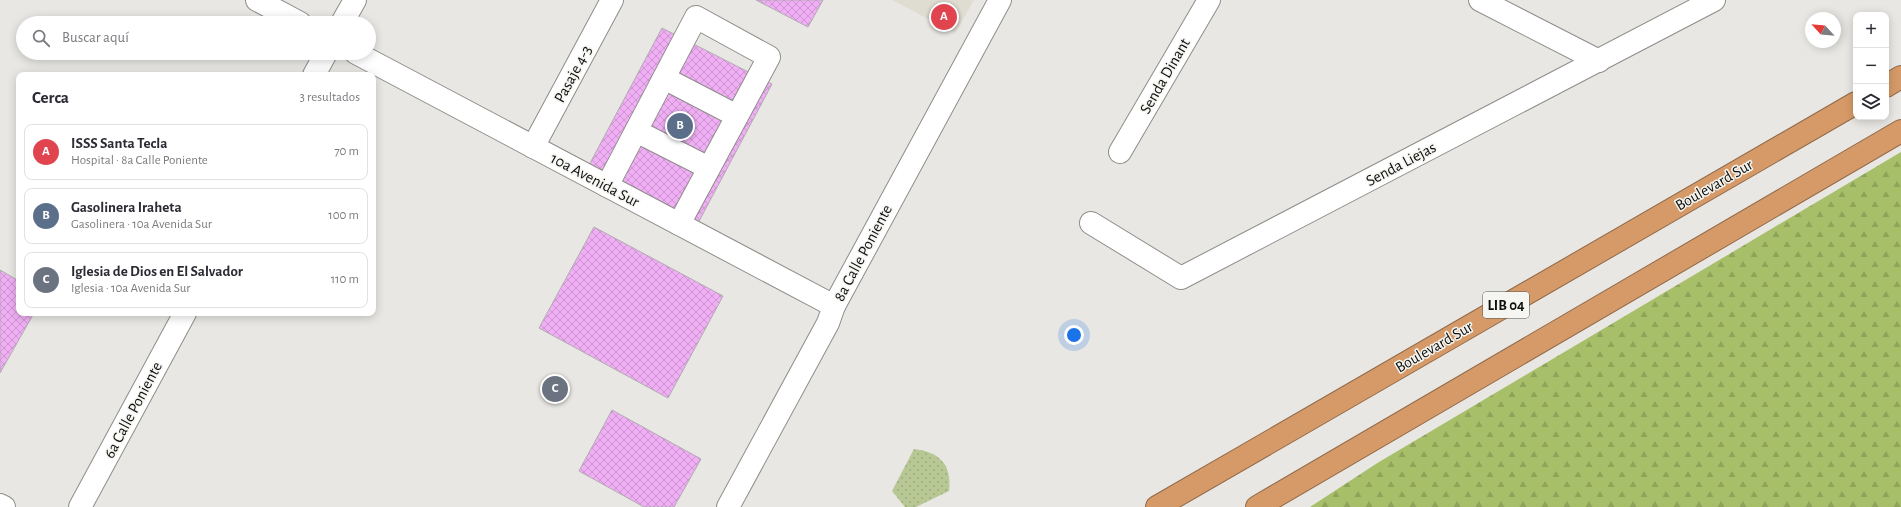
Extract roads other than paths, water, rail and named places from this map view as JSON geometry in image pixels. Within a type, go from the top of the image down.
[{"type":"highway","points":[[1889,84],[1901,77]]},
{"type":"highway","name":"Boulevard Sur","points":[[1157,507],[1853,105]]},
{"type":"highway","points":[[1257,507],[1901,131]]},
{"type":"street","points":[[257,0],[287,16]]},
{"type":"street","points":[[346,16],[354,0]]},
{"type":"street","name":"Pasaje 4-3","points":[[533,147],[612,0]]},
{"type":"street","name":"8a Calle Poniente","points":[[728,507],[828,323],[834,306],[1000,0]]},
{"type":"street","name":"Senda Dinant","points":[[1120,152],[1209,0]]},
{"type":"street","points":[[1480,0],[1599,61]]},
{"type":"street","name":"Senda Liejas","points":[[1091,223],[1181,278],[1714,0]]},
{"type":"street","points":[[607,186],[696,18],[769,57],[679,224]]},
{"type":"street","points":[[316,72],[322,60]]},
{"type":"street","name":"10a Avenida Sur","points":[[369,60],[834,306]]},
{"type":"street","points":[[664,78],[737,116]]},
{"type":"street","points":[[636,131],[709,168]]},
{"type":"street","name":"6a Calle Poniente","points":[[80,507],[183,316]]},
{"type":"street","points":[[0,505],[4,507]]},
{"type":"place","name":"ISSS Santa Tecla","points":[[944,17]]},
{"type":"place","name":"Gasolinera Iraheta","points":[[680,126]]},
{"type":"place","name":"Iglesia de Dios en El Salvador","points":[[555,389]]}]
